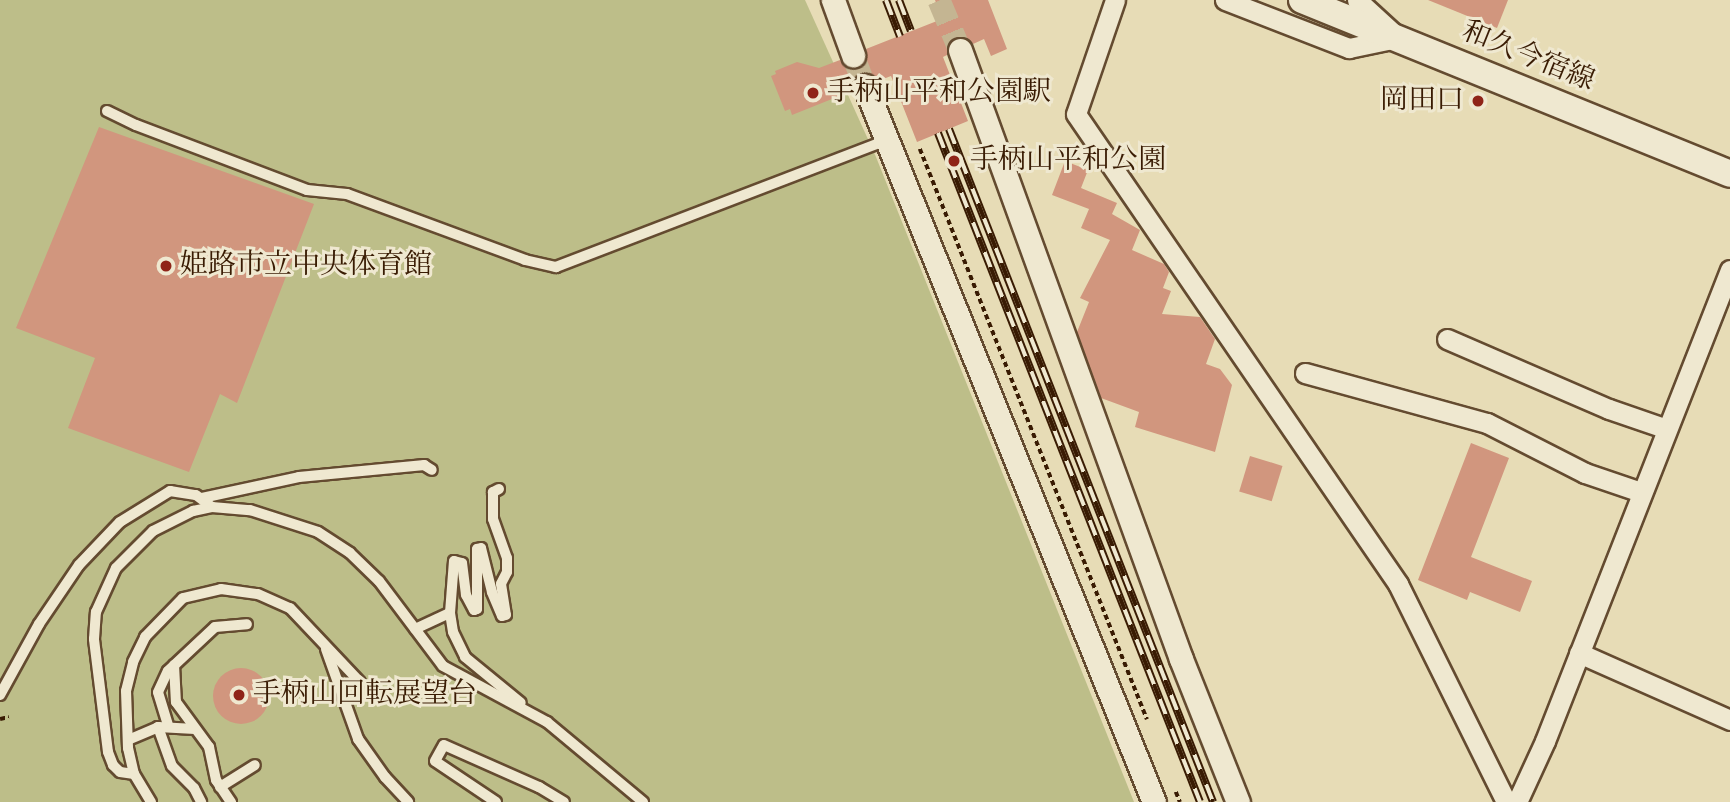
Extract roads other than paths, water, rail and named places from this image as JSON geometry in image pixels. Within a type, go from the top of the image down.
[{"type":"main road","name":"和久今宿線","points":[[1302,0],[1730,174]]},
{"type":"street","points":[[833,0],[853,55]]},
{"type":"street","points":[[1115,0],[1076,114],[1398,584],[1506,802]]},
{"type":"street","points":[[1225,0],[1349,48],[1398,37]]},
{"type":"street","points":[[1357,0],[1398,37]]},
{"type":"street","points":[[960,50],[1181,659],[1238,802]]},
{"type":"street","points":[[865,86],[879,144],[1154,802]]},
{"type":"street","points":[[1517,802],[1579,653],[1730,270]]},
{"type":"street","points":[[1447,340],[1609,409],[1667,429]]},
{"type":"street","points":[[1305,373],[1487,422],[1585,473],[1641,492]]},
{"type":"street","points":[[1579,653],[1730,720]]},
{"type":"lane","points":[[107,111],[136,125],[307,190],[346,194],[525,260],[556,267],[879,144]]},
{"type":"lane","points":[[0,695],[38,625],[79,565],[120,522],[170,491],[202,498],[299,477],[424,465],[432,470]]},
{"type":"lane","points":[[499,489],[492,492],[492,519],[507,558],[507,572],[501,584],[506,615],[502,615],[492,592],[481,548],[477,549],[477,609],[474,610],[466,595],[462,563],[454,561],[450,613],[453,632],[465,657],[643,802]]},
{"type":"lane","points":[[202,498],[212,507]]},
{"type":"lane","points":[[134,774],[120,772],[113,765],[108,752],[94,639],[96,612],[116,568],[153,531],[193,511],[212,507],[250,510],[317,532],[350,553],[379,581],[443,666],[547,722]]},
{"type":"lane","points":[[151,802],[134,774],[128,740],[126,691],[133,662],[145,637],[183,598],[221,589],[258,594],[290,608],[360,682]]},
{"type":"lane","points":[[415,629],[450,613]]},
{"type":"lane","points":[[201,802],[194,788],[172,765],[158,692],[162,678],[174,664],[213,629],[247,624]]},
{"type":"lane","points":[[325,645],[358,739],[408,802]]},
{"type":"lane","points":[[174,664],[176,702],[209,747],[220,787],[231,802]]},
{"type":"lane","points":[[128,740],[163,726],[195,729]]},
{"type":"lane","points":[[496,802],[435,761],[444,746],[539,787],[564,802]]},
{"type":"lane","points":[[220,787],[255,765]]},
{"type":"tunnel","points":[[939,0],[960,50]]},
{"type":"tunnel","points":[[853,55],[865,86]]},
{"type":"railway","points":[[886,0],[900,36]]},
{"type":"railway","points":[[899,0],[911,31]]},
{"type":"railway","points":[[949,129],[1213,802]]},
{"type":"railway","points":[[938,133],[1200,802]]},
{"type":"place","name":"手柄山平和公園駅","points":[[813,93]]},
{"type":"place","name":"岡田口","points":[[1478,101]]},
{"type":"place","name":"手柄山平和公園","points":[[954,161]]},
{"type":"place","name":"姫路市立中央体育館","points":[[166,266]]},
{"type":"place","name":"手柄山回転展望台","points":[[239,695]]}]
